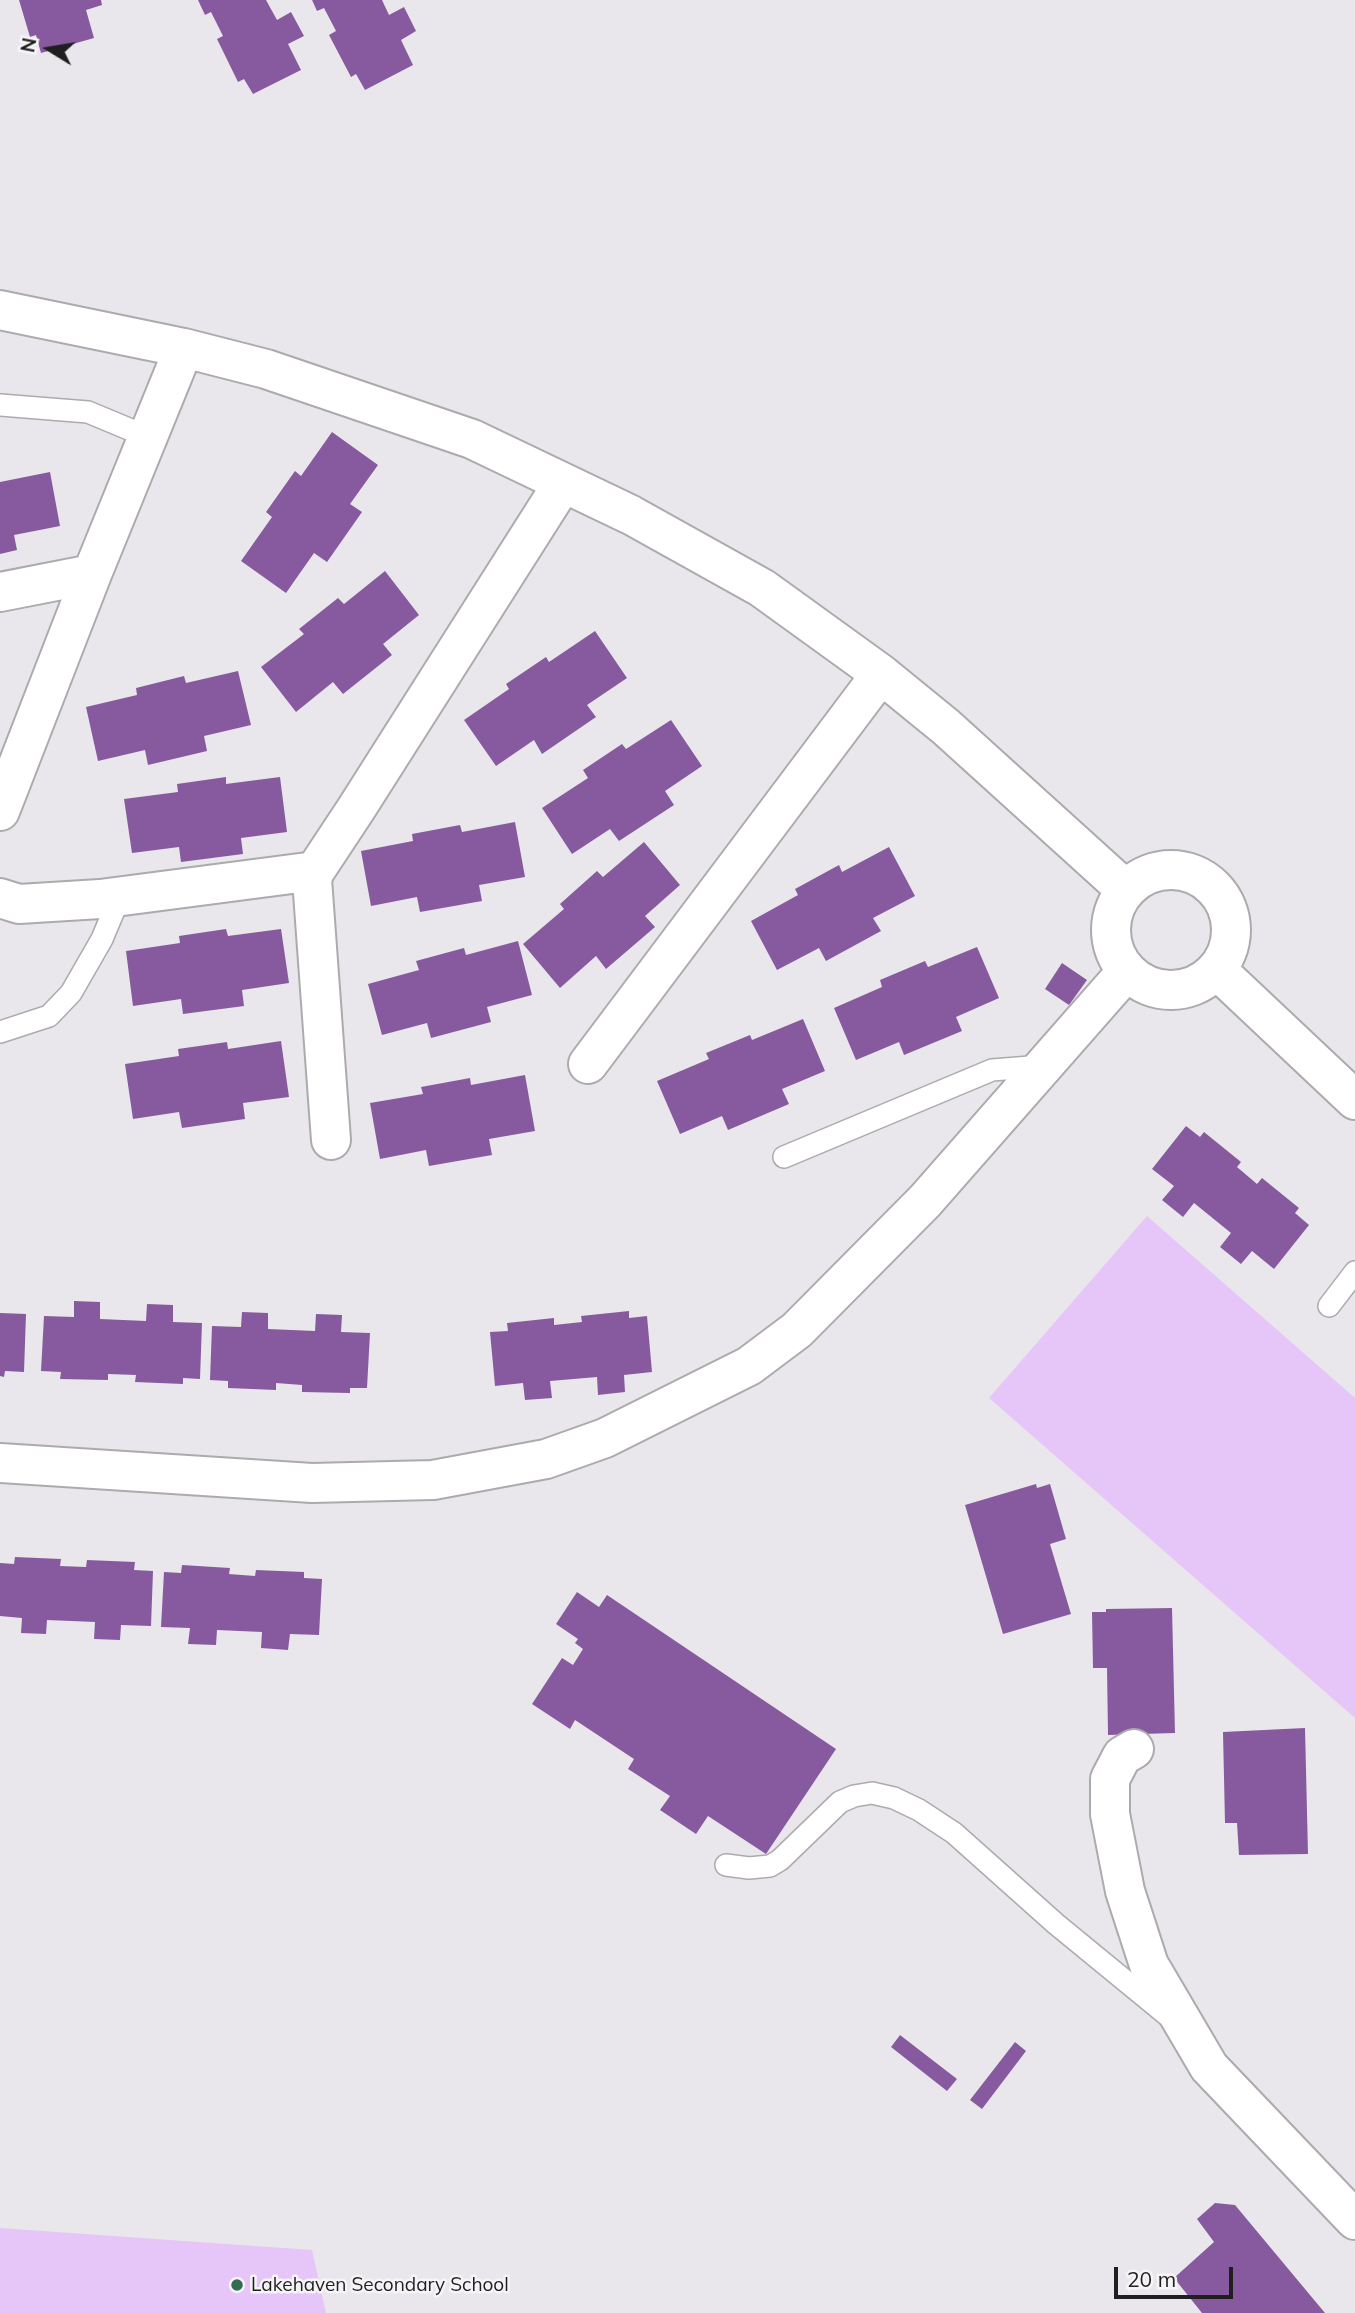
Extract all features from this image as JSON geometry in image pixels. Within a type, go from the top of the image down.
[{"type":"street","points":[[0,310],[184,348],[266,369],[472,439],[631,515],[762,588],[881,674],[946,727],[1126,890]]},
{"type":"street","points":[[0,811],[184,348]]},
{"type":"street","points":[[331,1140],[311,890],[315,870],[563,483]]},
{"type":"street","points":[[0,592],[92,574]]},
{"type":"street","points":[[588,1064],[881,674]]},
{"type":"street","points":[[0,898],[19,904],[120,896],[315,870]]},
{"type":"street","points":[[1162,871],[1183,871],[1202,879],[1218,892],[1228,911],[1231,931],[1227,952],[1216,970],[1201,983],[1182,989],[1163,990],[1143,984],[1127,971],[1117,957],[1112,940],[1116,905],[1126,890],[1142,878],[1162,871]]},
{"type":"street","points":[[1216,970],[1355,1100]]},
{"type":"street","points":[[0,1463],[312,1483],[433,1480],[546,1459],[606,1438],[749,1366],[797,1330],[925,1201],[1127,971]]},
{"type":"street","points":[[1134,1749],[1122,1756],[1110,1779],[1110,1814],[1125,1891],[1149,1965],[1209,2067],[1355,2220]]},
{"type":"lane","points":[[0,405],[88,412],[136,432],[148,441]]},
{"type":"lane","points":[[0,1032],[50,1016],[71,993],[102,939],[120,896]]},
{"type":"lane","points":[[784,1157],[992,1070],[1045,1066]]},
{"type":"lane","points":[[1329,1306],[1355,1272]]},
{"type":"lane","points":[[726,1865],[749,1868],[770,1866],[780,1860],[841,1802],[854,1796],[872,1793],[894,1798],[919,1810],[954,1833],[1056,1924],[1190,2034]]},
{"type":"shaded area","points":[[1147,1216],[1355,1398],[1355,1718],[989,1398]]},
{"type":"shaded area","name":"Lakehaven Secondary School","points":[[0,2228],[312,2250],[326,2313],[0,2313]]},
{"type":"building","points":[[19,0],[101,0],[102,5],[86,10],[94,38],[41,53],[36,35],[30,37]]},
{"type":"building","points":[[198,0],[266,0],[277,20],[291,12],[304,36],[288,44],[301,70],[253,94],[244,79],[238,82],[217,39],[223,36],[211,12],[205,15]]},
{"type":"building","points":[[312,0],[382,0],[389,15],[404,7],[416,31],[401,40],[413,65],[365,90],[356,74],[351,77],[329,35],[336,31],[324,8],[317,11]]},
{"type":"building","points":[[332,432],[378,465],[350,504],[362,512],[327,562],[314,553],[286,593],[241,561],[272,517],[266,512],[295,471],[301,476]]},
{"type":"building","points":[[50,472],[60,526],[14,535],[17,550],[0,554],[0,482]]},
{"type":"building","points":[[385,571],[419,615],[383,644],[392,655],[343,694],[333,682],[296,712],[261,667],[304,634],[299,629],[338,598],[344,604]]},
{"type":"building","points":[[595,631],[627,678],[587,705],[596,717],[542,754],[534,740],[496,766],[464,720],[509,689],[506,684],[546,657],[549,662]]},
{"type":"building","points":[[238,671],[251,725],[204,736],[207,751],[148,765],[145,750],[98,761],[86,707],[137,695],[136,688],[184,676],[186,683]]},
{"type":"building","points":[[671,720],[702,766],[665,791],[674,805],[619,841],[610,829],[572,854],[542,808],[588,778],[583,770],[622,744],[626,749]]},
{"type":"building","points":[[226,777],[226,784],[280,777],[287,832],[241,838],[243,854],[181,862],[179,847],[132,853],[124,799],[178,792],[177,784]]},
{"type":"building","points":[[515,822],[525,877],[479,885],[482,901],[420,912],[417,897],[371,906],[361,851],[413,841],[412,834],[460,825],[462,832]]},
{"type":"building","points":[[644,842],[680,885],[645,916],[655,927],[606,969],[596,956],[560,988],[523,944],[564,909],[560,904],[597,871],[603,877]]},
{"type":"building","points":[[889,847],[915,896],[873,918],[881,931],[826,961],[819,948],[777,970],[751,921],[798,895],[795,889],[839,865],[842,872]]},
{"type":"building","points":[[226,929],[228,936],[281,929],[289,983],[242,990],[244,1006],[183,1014],[181,999],[133,1006],[126,951],[180,943],[179,936]]},
{"type":"building","points":[[518,941],[532,995],[487,1007],[491,1022],[431,1038],[427,1023],[382,1035],[368,984],[419,970],[416,961],[464,948],[466,955]]},
{"type":"building","points":[[977,947],[999,998],[956,1017],[962,1031],[904,1055],[899,1042],[856,1060],[834,1008],[882,987],[880,980],[925,961],[928,967]]},
{"type":"building","points":[[1062,963],[1087,980],[1069,1005],[1045,989]]},
{"type":"building","points":[[803,1019],[825,1071],[782,1089],[789,1104],[728,1130],[722,1116],[680,1134],[657,1081],[709,1059],[706,1053],[750,1035],[752,1040]]},
{"type":"building","points":[[281,1041],[289,1097],[243,1103],[245,1119],[182,1128],[179,1112],[133,1119],[125,1064],[179,1056],[178,1049],[227,1042],[228,1049]]},
{"type":"building","points":[[525,1075],[535,1131],[489,1139],[492,1155],[429,1166],[426,1150],[380,1159],[370,1103],[423,1094],[421,1087],[470,1078],[471,1085]]},
{"type":"building","points":[[1186,1126],[1200,1137],[1204,1132],[1241,1162],[1237,1167],[1257,1184],[1262,1178],[1299,1208],[1295,1213],[1309,1225],[1274,1269],[1252,1251],[1241,1264],[1220,1247],[1231,1233],[1194,1203],[1183,1217],[1162,1200],[1174,1186],[1152,1169]]},
{"type":"building","points":[[74,1301],[100,1302],[100,1319],[146,1321],[147,1304],[173,1305],[173,1322],[202,1323],[200,1379],[183,1378],[183,1384],[135,1382],[136,1375],[108,1374],[108,1380],[60,1379],[61,1372],[41,1371],[44,1316],[74,1317]]},
{"type":"building","points":[[629,1311],[629,1318],[647,1316],[652,1372],[624,1375],[625,1392],[598,1395],[597,1377],[550,1381],[552,1398],[525,1400],[523,1383],[495,1386],[490,1332],[508,1331],[507,1323],[554,1318],[554,1325],[582,1322],[581,1316]]},
{"type":"building","points":[[242,1312],[268,1313],[268,1329],[315,1331],[316,1314],[342,1315],[341,1332],[370,1333],[367,1388],[350,1388],[350,1393],[302,1392],[302,1385],[276,1383],[276,1390],[228,1388],[228,1381],[210,1380],[212,1326],[241,1327]]},
{"type":"building","points":[[0,1313],[26,1314],[24,1372],[5,1371],[4,1377],[0,1376]]},
{"type":"building","points":[[1036,1484],[1037,1488],[1050,1484],[1066,1539],[1050,1544],[1071,1614],[1003,1634],[965,1505]]},
{"type":"building","points":[[15,1557],[61,1559],[60,1566],[86,1567],[87,1560],[135,1562],[134,1570],[153,1571],[151,1626],[121,1625],[120,1640],[94,1639],[95,1622],[47,1620],[46,1634],[21,1633],[22,1618],[0,1616],[0,1563],[14,1564]]},
{"type":"building","points":[[182,1565],[230,1568],[229,1574],[255,1576],[256,1570],[304,1572],[304,1578],[322,1579],[319,1635],[290,1634],[288,1650],[261,1648],[262,1632],[217,1630],[216,1645],[188,1644],[190,1628],[161,1627],[164,1572],[181,1573]]},
{"type":"building","points":[[577,1592],[599,1607],[607,1595],[836,1749],[766,1854],[708,1816],[696,1834],[660,1810],[670,1796],[628,1769],[634,1759],[575,1720],[570,1729],[532,1704],[562,1658],[573,1665],[583,1649],[575,1643],[578,1639],[556,1624]]},
{"type":"building","points":[[1172,1608],[1175,1733],[1108,1735],[1107,1668],[1093,1668],[1092,1612],[1106,1612],[1106,1609]]},
{"type":"building","points":[[1305,1728],[1308,1854],[1239,1855],[1237,1823],[1225,1823],[1223,1732]]},
{"type":"building","points":[[900,2035],[957,2079],[947,2091],[891,2047]]},
{"type":"building","points":[[1015,2042],[1026,2051],[982,2109],[970,2100]]},
{"type":"building","points":[[1215,2203],[1235,2205],[1325,2313],[1202,2313],[1174,2278],[1214,2242],[1197,2219]]},
{"type":"place","name":"Lakehaven Secondary School","points":[[237,2285]]}]
